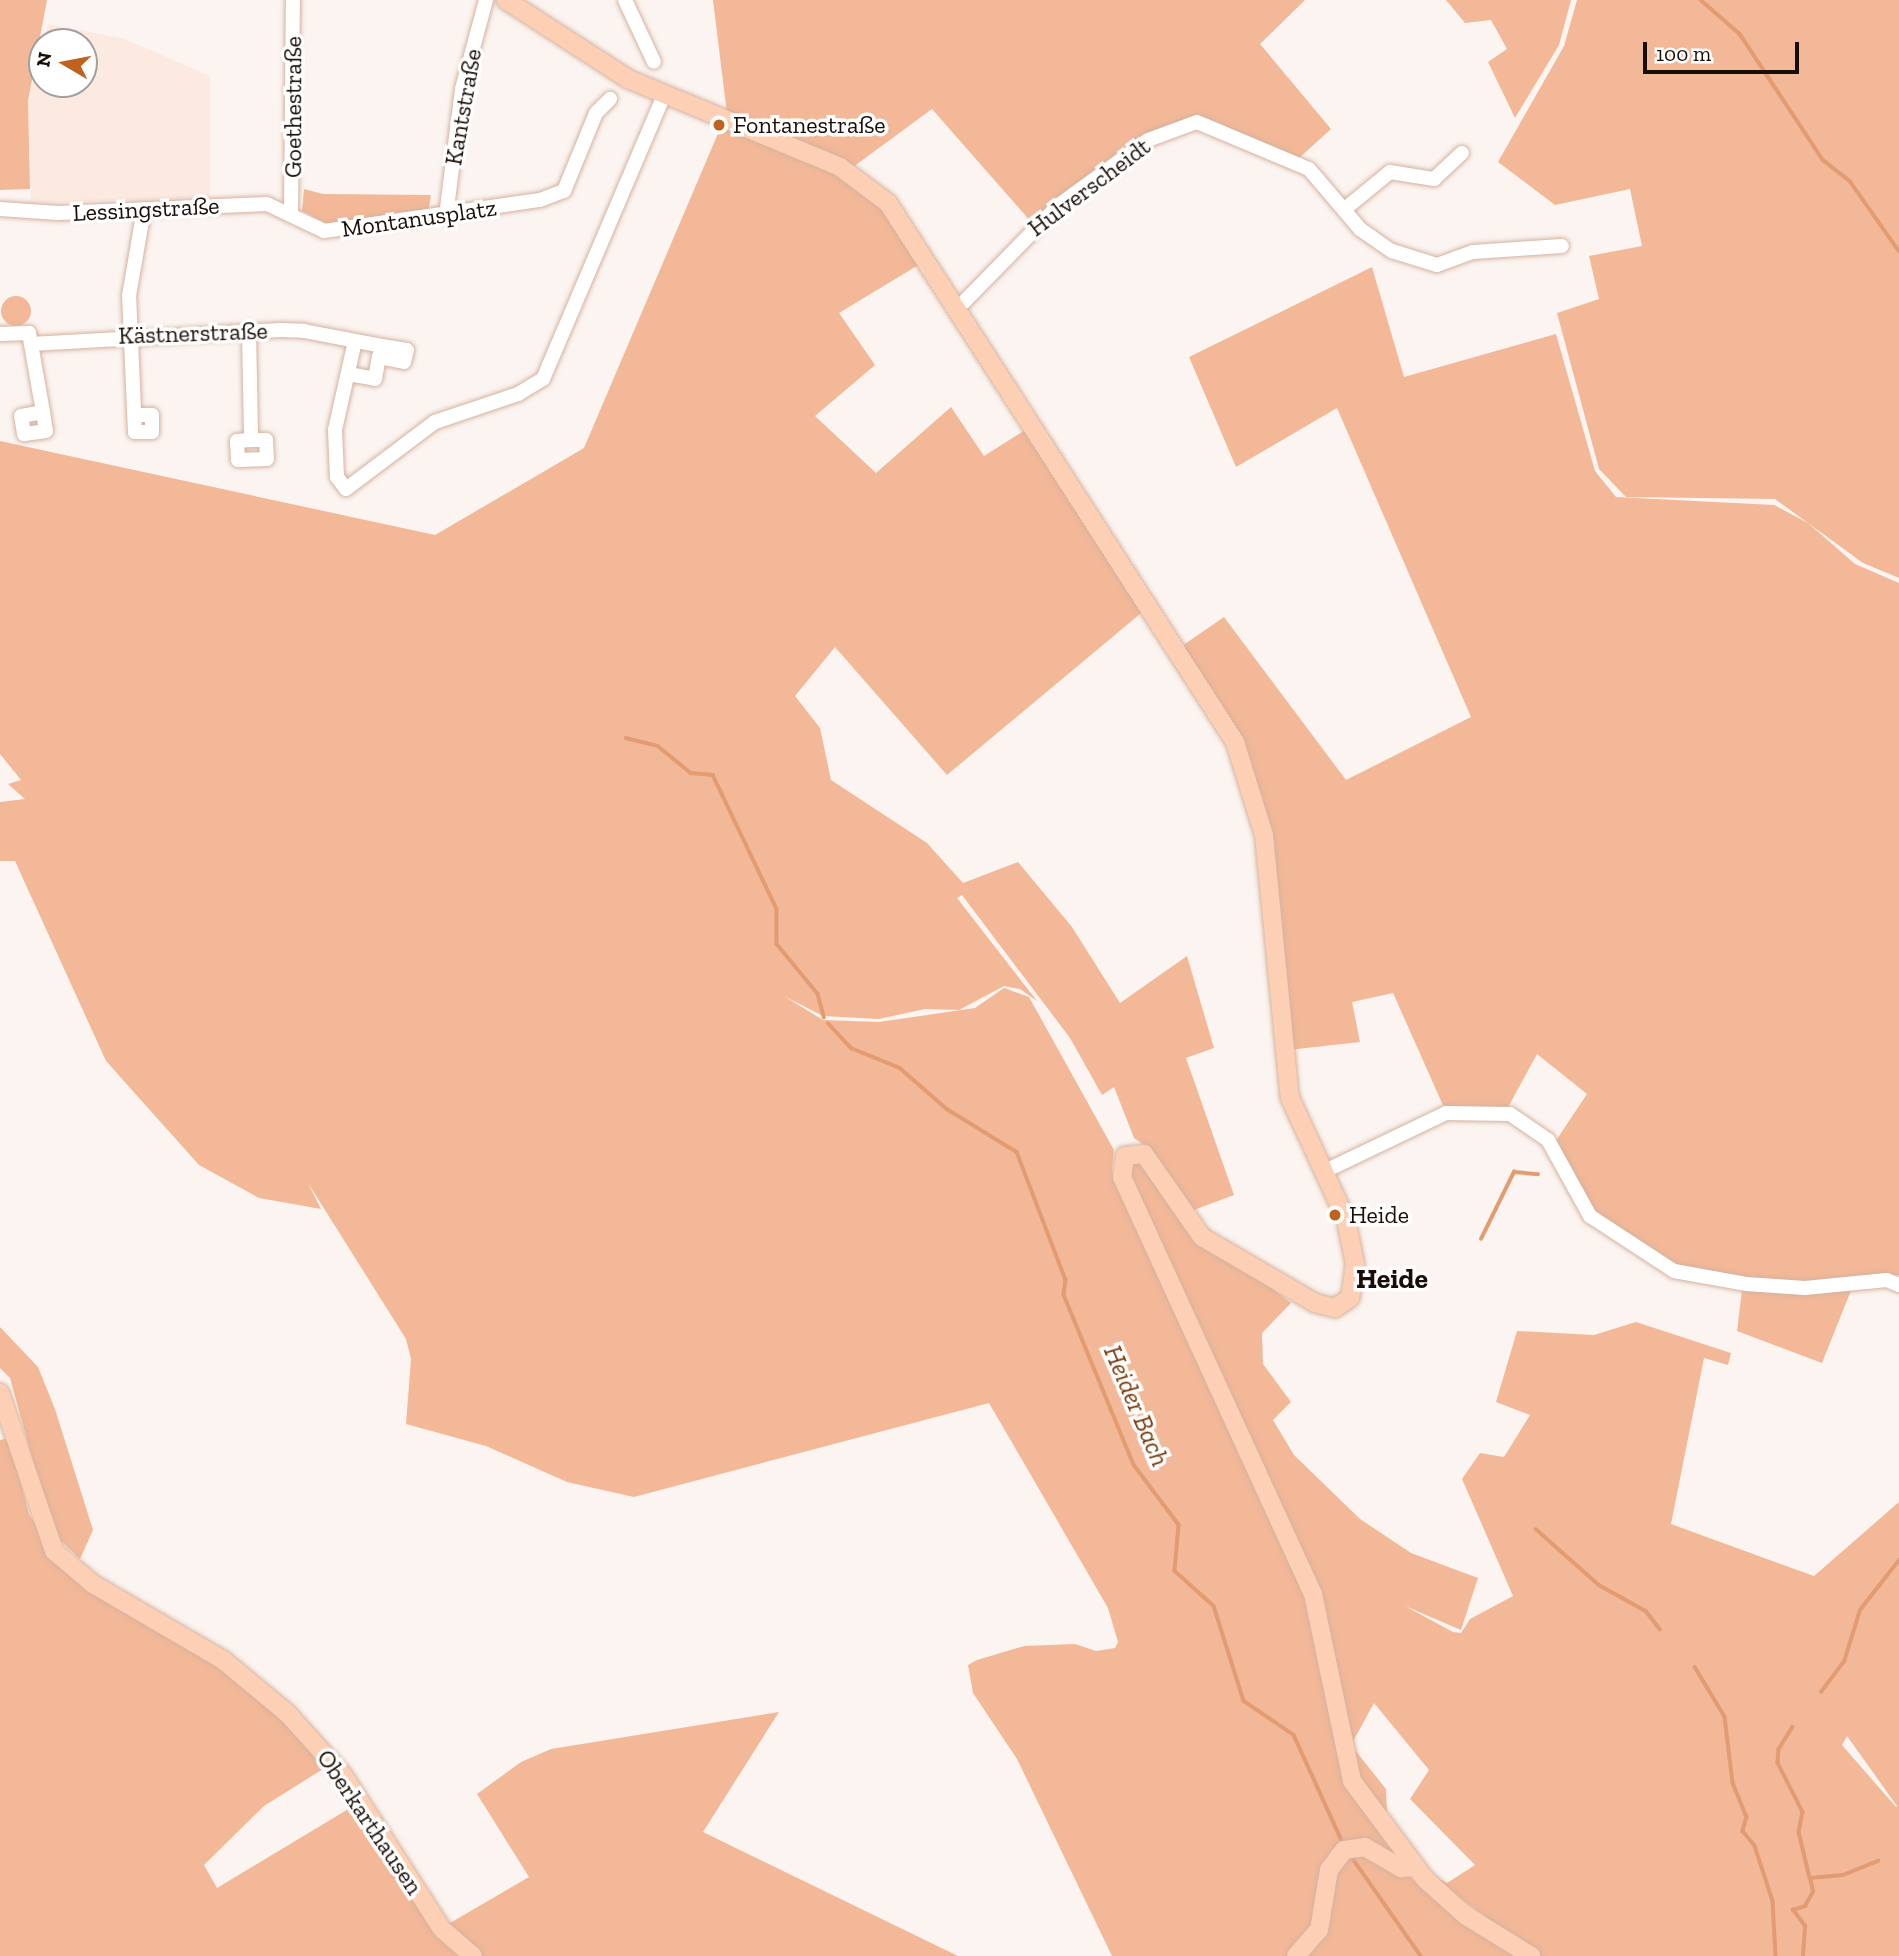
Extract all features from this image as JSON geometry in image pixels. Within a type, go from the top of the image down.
[{"type":"main road","points":[[506,0],[664,95],[747,128],[870,187],[904,222],[960,306],[1241,755],[1264,835],[1290,1098],[1352,1245],[1355,1282],[1344,1304],[1315,1303],[1215,1246],[1187,1223],[1148,1156],[1125,1156],[1122,1177],[1313,1594],[1344,1760],[1375,1819],[1415,1867],[1465,1915],[1531,1956]]},
{"type":"main road","name":"Oberkarthausen","points":[[0,1393],[37,1510],[68,1566],[174,1627],[262,1692],[324,1750],[436,1922],[473,1956]]},
{"type":"main road","points":[[1296,1956],[1319,1930],[1329,1870],[1346,1848],[1365,1847],[1401,1868],[1415,1867]]},
{"type":"street","name":"Goethestraße","points":[[291,214],[293,0]]},
{"type":"street","name":"Kantstraße","points":[[446,216],[462,89],[486,0]]},
{"type":"street","points":[[625,0],[654,62]]},
{"type":"street","points":[[355,341],[335,430],[337,477],[346,489],[435,422],[518,394],[543,379],[664,95]]},
{"type":"street","name":"Montanusplatz","points":[[291,214],[324,231],[446,216],[551,197],[564,191],[596,113],[610,99]]},
{"type":"street","name":"Hulverscheidt","points":[[960,306],[1059,205],[1148,140],[1197,122],[1309,169],[1383,248],[1433,264],[1473,253],[1562,246]]},
{"type":"street","points":[[1346,208],[1391,172],[1434,179],[1462,153]]},
{"type":"street","name":"Lessingstraße","points":[[0,209],[144,209],[258,204],[291,214]]},
{"type":"street","points":[[135,415],[130,296],[144,209]]},
{"type":"street","points":[[249,331],[251,440]]},
{"type":"street","name":"Kästnerstraße","points":[[32,344],[131,334],[303,331],[355,341],[380,351],[375,379],[348,374]]},
{"type":"street","points":[[0,334],[29,333],[43,412]]},
{"type":"street","points":[[1323,1172],[1446,1113],[1510,1114],[1548,1140],[1590,1216],[1674,1271],[1717,1282],[1805,1288],[1893,1283]]},
{"type":"shaded area","points":[[0,0],[47,0],[42,28],[28,28],[30,189],[0,190]]},
{"type":"shaded area","points":[[713,0],[1305,0],[1260,44],[1331,129],[1298,159],[1193,118],[1032,223],[932,109],[853,167],[727,114]]},
{"type":"shaded area","points":[[1446,0],[1571,0],[1559,45],[1515,118],[1488,62],[1507,49],[1491,20],[1465,23]]},
{"type":"shaded area","points":[[1577,0],[1899,0],[1899,578],[1863,563],[1775,499],[1626,497],[1599,469],[1557,313],[1599,299],[1589,256],[1642,246],[1630,189],[1555,205],[1498,162],[1564,46]]},
{"type":"shaded area","points":[[48,24],[69,28],[47,28]]},
{"type":"shaded area","points":[[98,34],[125,39],[210,76],[210,197],[31,203],[29,98],[98,98]]},
{"type":"shaded area","points":[[722,124],[837,173],[883,207],[925,261],[839,313],[875,365],[815,416],[876,473],[951,407],[984,456],[1030,427],[1146,609],[947,775],[835,647],[795,696],[820,728],[831,780],[927,843],[963,883],[1018,862],[1072,927],[1120,1003],[1187,956],[1214,1048],[1186,1058],[1234,1195],[1186,1213],[1151,1150],[1134,1138],[1114,1087],[1102,1095],[1070,1038],[962,895],[957,898],[1037,1001],[1020,989],[1004,986],[959,1010],[925,1009],[879,1019],[823,1016],[784,996],[823,1020],[879,1022],[975,1008],[1004,988],[1029,997],[1114,1150],[1112,1172],[1128,1203],[1129,1164],[1144,1163],[1175,1214],[1291,1303],[1262,1333],[1263,1364],[1291,1402],[1273,1420],[1294,1455],[1360,1519],[1411,1553],[1478,1578],[1461,1630],[1405,1606],[1453,1632],[1461,1633],[1470,1619],[1513,1596],[1462,1479],[1480,1453],[1504,1457],[1530,1415],[1496,1402],[1517,1331],[1594,1335],[1636,1322],[1731,1353],[1728,1365],[1704,1358],[1671,1524],[1814,1576],[1899,1502],[1899,1956],[1538,1956],[1422,1870],[1447,1883],[1475,1865],[1410,1799],[1429,1770],[1374,1703],[1351,1745],[1386,1789],[1387,1811],[1373,1813],[1415,1867],[1344,1850],[1325,1903],[1296,1956],[1112,1956],[1017,1759],[973,1693],[968,1665],[977,1660],[1024,1646],[1075,1644],[1096,1651],[1115,1648],[1118,1642],[1108,1608],[989,1403],[634,1497],[567,1482],[486,1446],[406,1424],[411,1359],[406,1339],[308,1183],[321,1209],[259,1198],[199,1165],[106,1061],[15,861],[0,861],[0,802],[25,799],[8,784],[21,780],[0,754],[0,441],[435,535],[584,448]],"holes":[[[1847,1736],[1897,1806],[1842,1745]]]},
{"type":"shaded area","points":[[304,189],[323,194],[431,195],[428,213],[330,225],[302,211]]},
{"type":"shaded area","points":[[1372,267],[1404,377],[1556,334],[1595,471],[1616,497],[1774,505],[1808,523],[1855,564],[1899,583],[1899,1275],[1806,1286],[1687,1273],[1603,1225],[1553,1145],[1587,1094],[1537,1054],[1506,1111],[1446,1112],[1393,993],[1352,1002],[1360,1042],[1288,1050],[1266,821],[1182,646],[1224,617],[1346,780],[1471,717],[1337,408],[1236,467],[1189,357]]},
{"type":"shaded area","points":[[16,296],[27,300],[31,311],[27,322],[16,326],[5,322],[1,311],[5,300]]},
{"type":"shaded area","points":[[1852,1288],[1822,1363],[1737,1331],[1742,1290]]},
{"type":"shaded area","points":[[0,1327],[38,1367],[55,1409],[93,1530],[80,1559],[61,1541],[45,1505],[10,1378],[0,1368]]},
{"type":"shaded area","points":[[9,1438],[29,1514],[53,1552],[220,1662],[331,1764],[264,1806],[204,1865],[217,1888],[360,1802],[438,1919],[475,1956],[0,1956],[0,1440]]},
{"type":"shaded area","points":[[779,1712],[703,1832],[958,1956],[478,1956],[445,1926],[529,1877],[477,1794],[521,1762],[551,1749]]},
{"type":"shaded area","points":[[1352,1848],[1405,1873],[1462,1920],[1521,1956],[1300,1956],[1329,1880]]},
{"type":"waterway","points":[[1701,0],[1740,34],[1823,160],[1850,181],[1899,251]]},
{"type":"waterway","name":"Heider Bach","points":[[626,738],[658,746],[691,773],[713,775],[777,909],[777,944],[818,994],[824,1017]]},
{"type":"waterway","name":"Heider Bach","points":[[828,1023],[851,1048],[900,1068],[947,1109],[1017,1152],[1066,1280],[1064,1295],[1134,1465],[1179,1525],[1175,1571],[1214,1606],[1244,1701],[1294,1735],[1343,1843]]},
{"type":"waterway","points":[[1481,1239],[1514,1172],[1538,1174]]},
{"type":"waterway","points":[[1536,1529],[1599,1585],[1646,1611],[1660,1629]]},
{"type":"waterway","points":[[1821,1692],[1844,1662],[1860,1610],[1899,1560]]},
{"type":"waterway","points":[[1695,1667],[1725,1717],[1733,1783],[1747,1817],[1743,1831],[1755,1846],[1773,1901],[1776,1956]]},
{"type":"waterway","points":[[1793,1727],[1779,1749],[1778,1763],[1803,1812],[1799,1832],[1810,1878]]},
{"type":"waterway","name":"Heider Bach","points":[[1351,1856],[1421,1956]]},
{"type":"waterway","points":[[1803,1956],[1805,1926],[1793,1910],[1805,1906],[1813,1892],[1810,1878],[1843,1875],[1878,1861]]},
{"type":"place","name":"Fontanestraße","points":[[719,125]]},
{"type":"place","name":"Heide","points":[[1335,1215]]},
{"type":"district","name":"Heide","points":[[1392,1279]]}]
